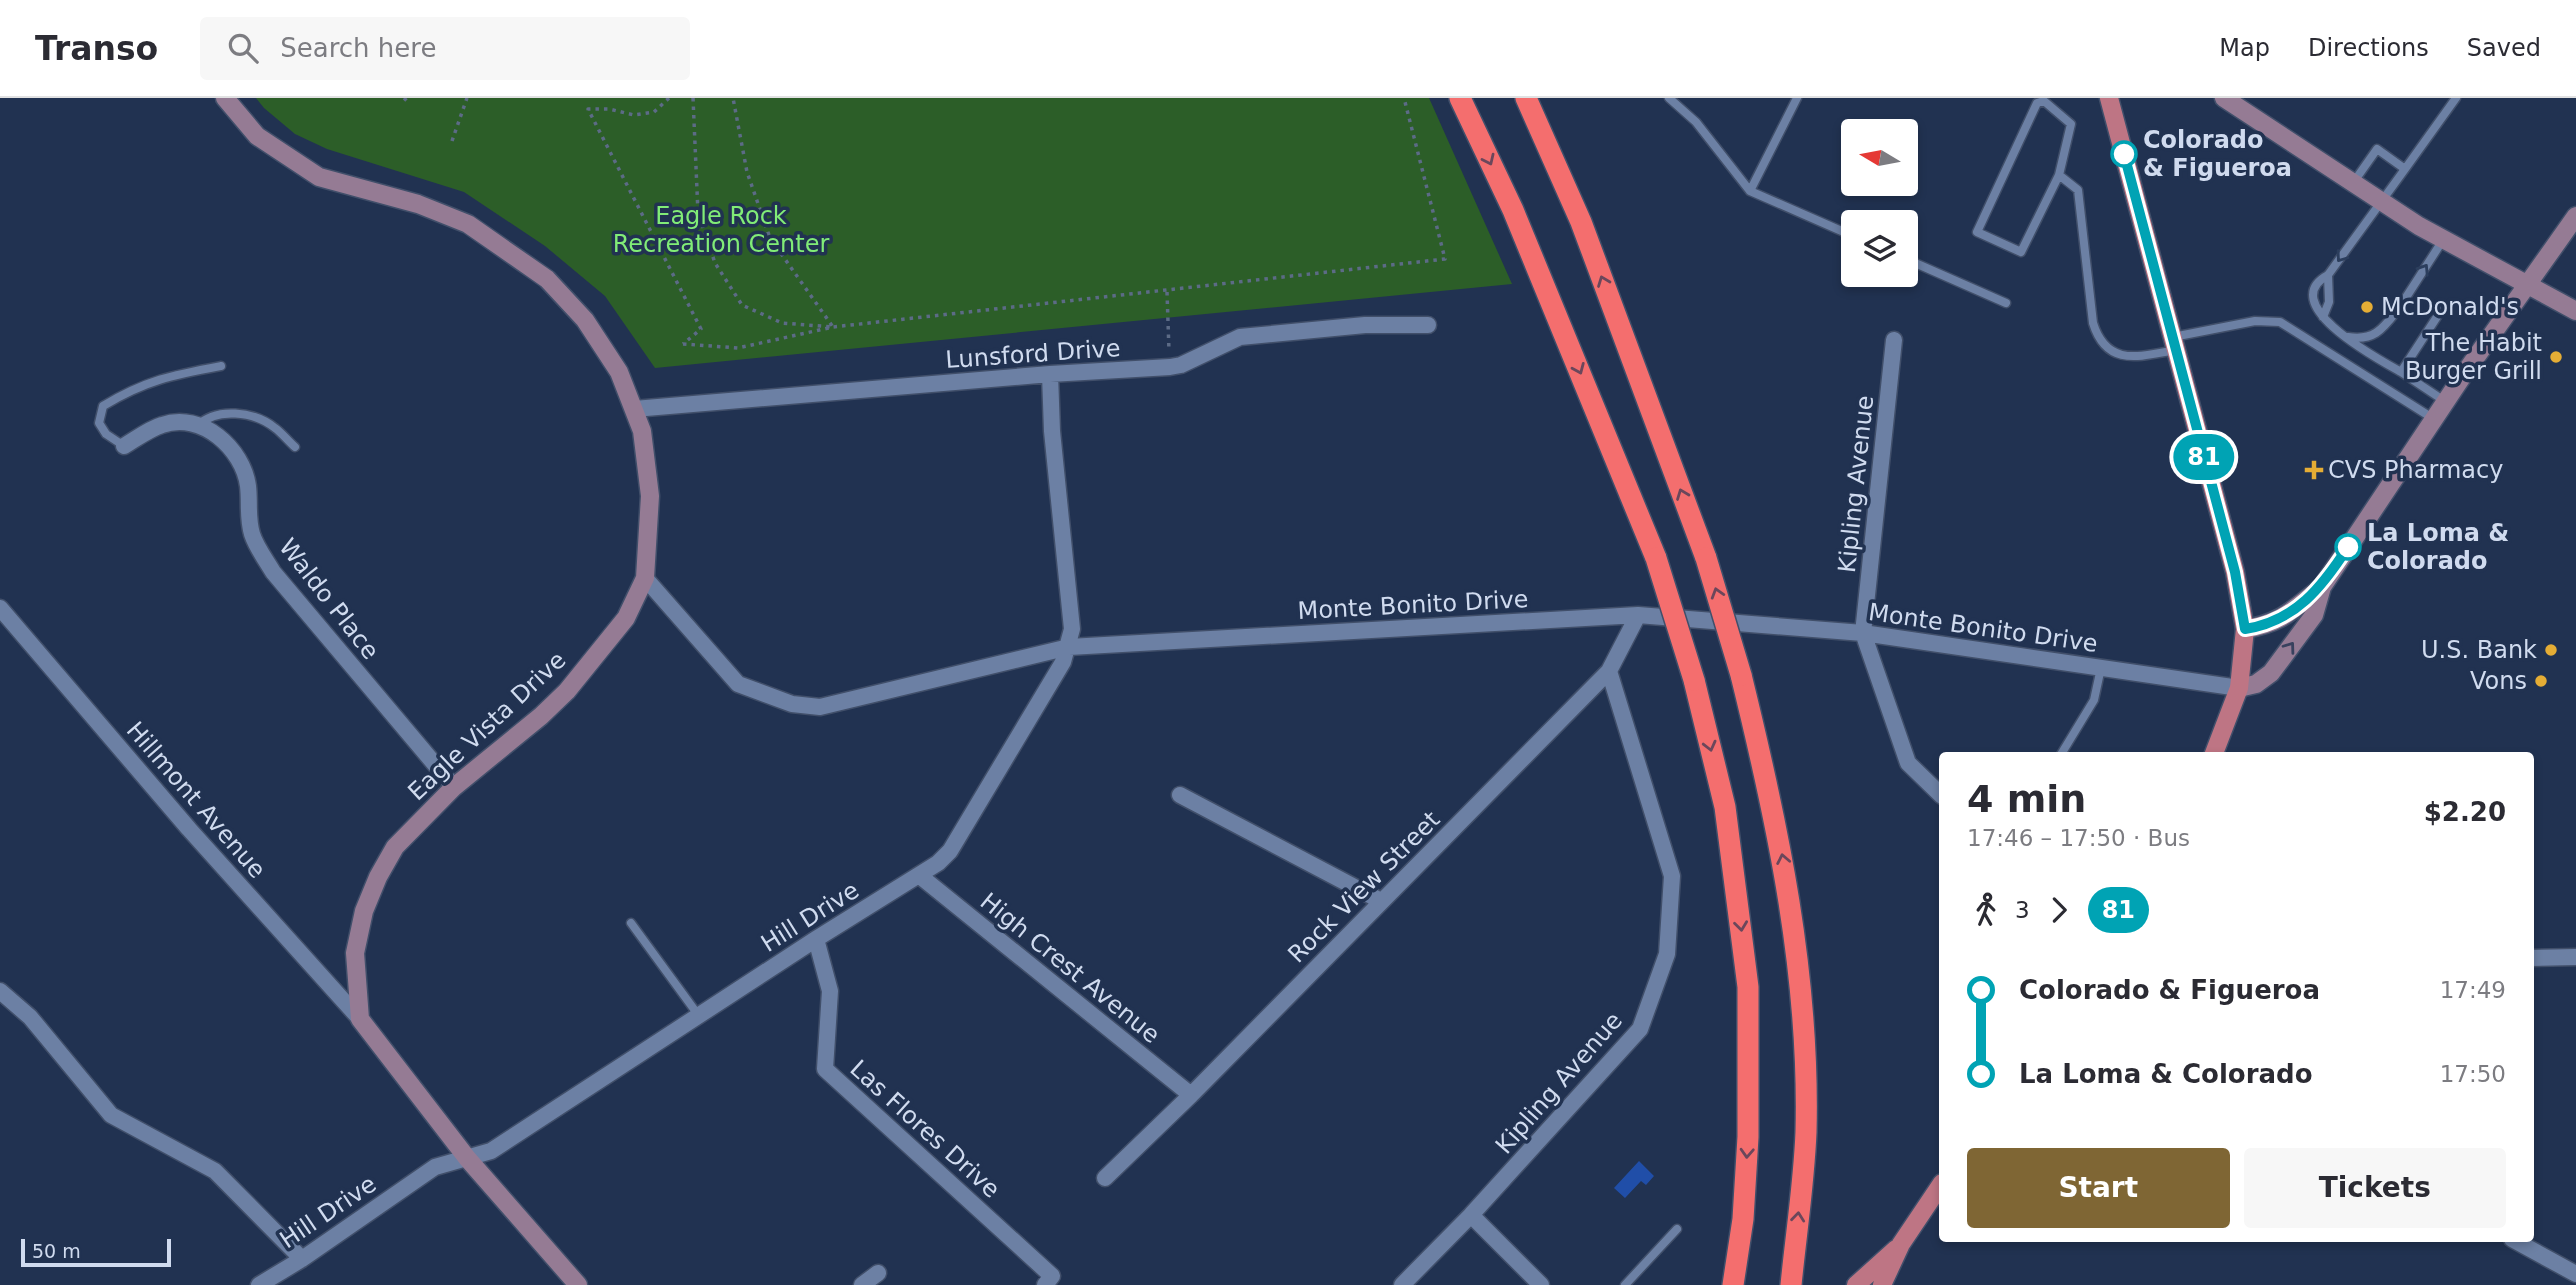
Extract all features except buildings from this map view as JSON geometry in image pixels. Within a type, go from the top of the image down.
[{"type":"highway","points":[[1460,98],[1513,210],[1656,558],[1694,680],[1725,807],[1748,987],[1748,1137],[1743,1219],[1733,1285]]},
{"type":"highway","points":[[1526,98],[1581,222],[1706,558],[1741,675],[1768,784],[1787,879],[1799,975],[1805,1054],[1806,1133],[1791,1285]]},
{"type":"main road","points":[[2109,98],[2235,572],[2245,629],[2239,688],[2215,752]]},
{"type":"main road","points":[[1882,1285],[1901,1244],[1939,1187]]},
{"type":"main road","points":[[1856,1285],[1901,1244]]},
{"type":"street","name":"Eagle Vista Drive","points":[[225,98],[257,136],[319,177],[418,204],[468,224],[547,279],[585,320],[620,372],[642,431],[650,496],[645,578],[626,618],[567,691],[454,788],[395,847],[378,877],[364,911],[355,953],[359,1019]]},
{"type":"street","points":[[2224,98],[2443,240],[2576,311]]},
{"type":"street","points":[[2239,688],[2256,684],[2271,673],[2314,615],[2322,587],[2434,419],[2576,216]]},
{"type":"street","name":"Lunsford Drive","points":[[634,409],[1181,365],[1240,337],[1365,326],[1428,325]]},
{"type":"street","name":"Kipling Avenue","points":[[1863,633],[1894,340]]},
{"type":"street","name":"Hill Drive","points":[[260,1285],[435,1167],[491,1151],[816,939],[920,876],[950,851],[1063,662],[1069,647],[1072,629],[1052,431],[1050,374]]},
{"type":"street","name":"Waldo Place","points":[[124,446],[163,424],[186,423],[210,430],[231,446],[241,463],[247,485],[247,518],[253,538],[273,572],[454,788]]},
{"type":"street","name":"Monte Bonito Drive","points":[[645,578],[738,684],[792,704],[820,707],[1069,647],[1638,615],[1863,633],[2239,688]]},
{"type":"street","points":[[2245,629],[2283,618],[2322,587]]},
{"type":"street","name":"Hillmont Avenue","points":[[0,608],[189,829],[359,1019]]},
{"type":"street","name":"Rock View Street","points":[[1105,1178],[1191,1095],[1609,671],[1638,615]]},
{"type":"street","points":[[1863,633],[1908,763],[1939,793]]},
{"type":"street","name":"Kipling Avenue","points":[[1402,1285],[1471,1215],[1640,1029],[1667,954],[1672,876],[1609,671]]},
{"type":"street","points":[[1180,795],[1381,901]]},
{"type":"street","name":"High Crest Avenue","points":[[920,876],[1191,1095]]},
{"type":"street","name":"Las Flores Drive","points":[[816,939],[830,991],[825,1069],[1052,1276],[1045,1285]]},
{"type":"street","points":[[2534,958],[2576,957]]},
{"type":"street","points":[[0,991],[30,1017],[111,1115],[215,1171],[302,1259]]},
{"type":"street","points":[[359,1019],[467,1158],[578,1285]]},
{"type":"street","points":[[1471,1215],[1541,1285]]},
{"type":"street","points":[[2517,1242],[2576,1274]]},
{"type":"street","points":[[862,1285],[878,1273]]},
{"type":"lane","points":[[1669,98],[1696,122],[1750,191],[1841,231]]},
{"type":"lane","points":[[1750,191],[1797,98]]},
{"type":"lane","points":[[2446,402],[2364,351],[2323,317],[2313,297],[2314,289],[2320,280],[2328,275],[2456,98]]},
{"type":"lane","points":[[2044,101],[2071,124],[2059,175],[2021,252],[1977,232],[2037,103],[2044,101]]},
{"type":"lane","points":[[2353,183],[2377,149],[2405,169]]},
{"type":"lane","points":[[2059,175],[2078,190],[2093,323],[2098,339],[2111,351],[2130,357],[2255,321],[2280,322],[2434,419]]},
{"type":"lane","points":[[2405,299],[2443,240]]},
{"type":"lane","points":[[1918,264],[2006,303]]},
{"type":"lane","points":[[2323,317],[2329,302],[2328,275]]},
{"type":"lane","points":[[2401,372],[2444,306]]},
{"type":"lane","points":[[2348,337],[2358,339],[2379,333],[2396,312]]},
{"type":"lane","points":[[124,446],[106,434],[99,423],[103,406],[129,390],[166,376],[221,366]]},
{"type":"lane","points":[[197,427],[206,418],[226,413],[254,418],[273,426],[295,447]]},
{"type":"lane","points":[[2062,752],[2094,700],[2101,667]]},
{"type":"lane","points":[[631,923],[699,1016]]},
{"type":"lane","points":[[1625,1285],[1677,1229]]},
{"type":"path","points":[[404,98],[409,103]]},
{"type":"path","points":[[452,141],[467,98]]},
{"type":"path","points":[[669,98],[654,112],[634,115],[609,109],[588,109],[701,329],[683,344],[738,348],[833,327],[1445,259],[1404,98]]},
{"type":"path","points":[[693,98],[698,213],[715,263],[742,305],[782,323],[833,327]]},
{"type":"path","points":[[733,98],[747,172],[771,238],[833,327]]},
{"type":"path","points":[[1167,292],[1169,354]]},
{"type":"green space","name":"Eagle Rock Recreation Center","points":[[256,98],[1429,98],[1512,284],[655,368],[605,296],[545,246],[464,192],[327,149],[295,134]]},
{"type":"water","points":[[1639,1161],[1654,1176],[1646,1185],[1641,1181],[1625,1198],[1614,1188]]},
{"type":"bus line","name":"81","points":[[2124,154],[2235,572],[2245,629],[2283,618],[2322,587],[2348,547]]},
{"type":"place","name":"Colorado & Figueroa","points":[[2124,154]]},
{"type":"place","name":"McDonald's","points":[[2367,307]]},
{"type":"place","name":"The Habit Burger Grill","points":[[2556,357]]},
{"type":"place","name":"CVS Pharmacy","points":[[2314,470]]},
{"type":"place","name":"La Loma & Colorado","points":[[2348,547]]},
{"type":"place","name":"U.S. Bank","points":[[2551,650]]},
{"type":"place","name":"Vons","points":[[2541,681]]}]
